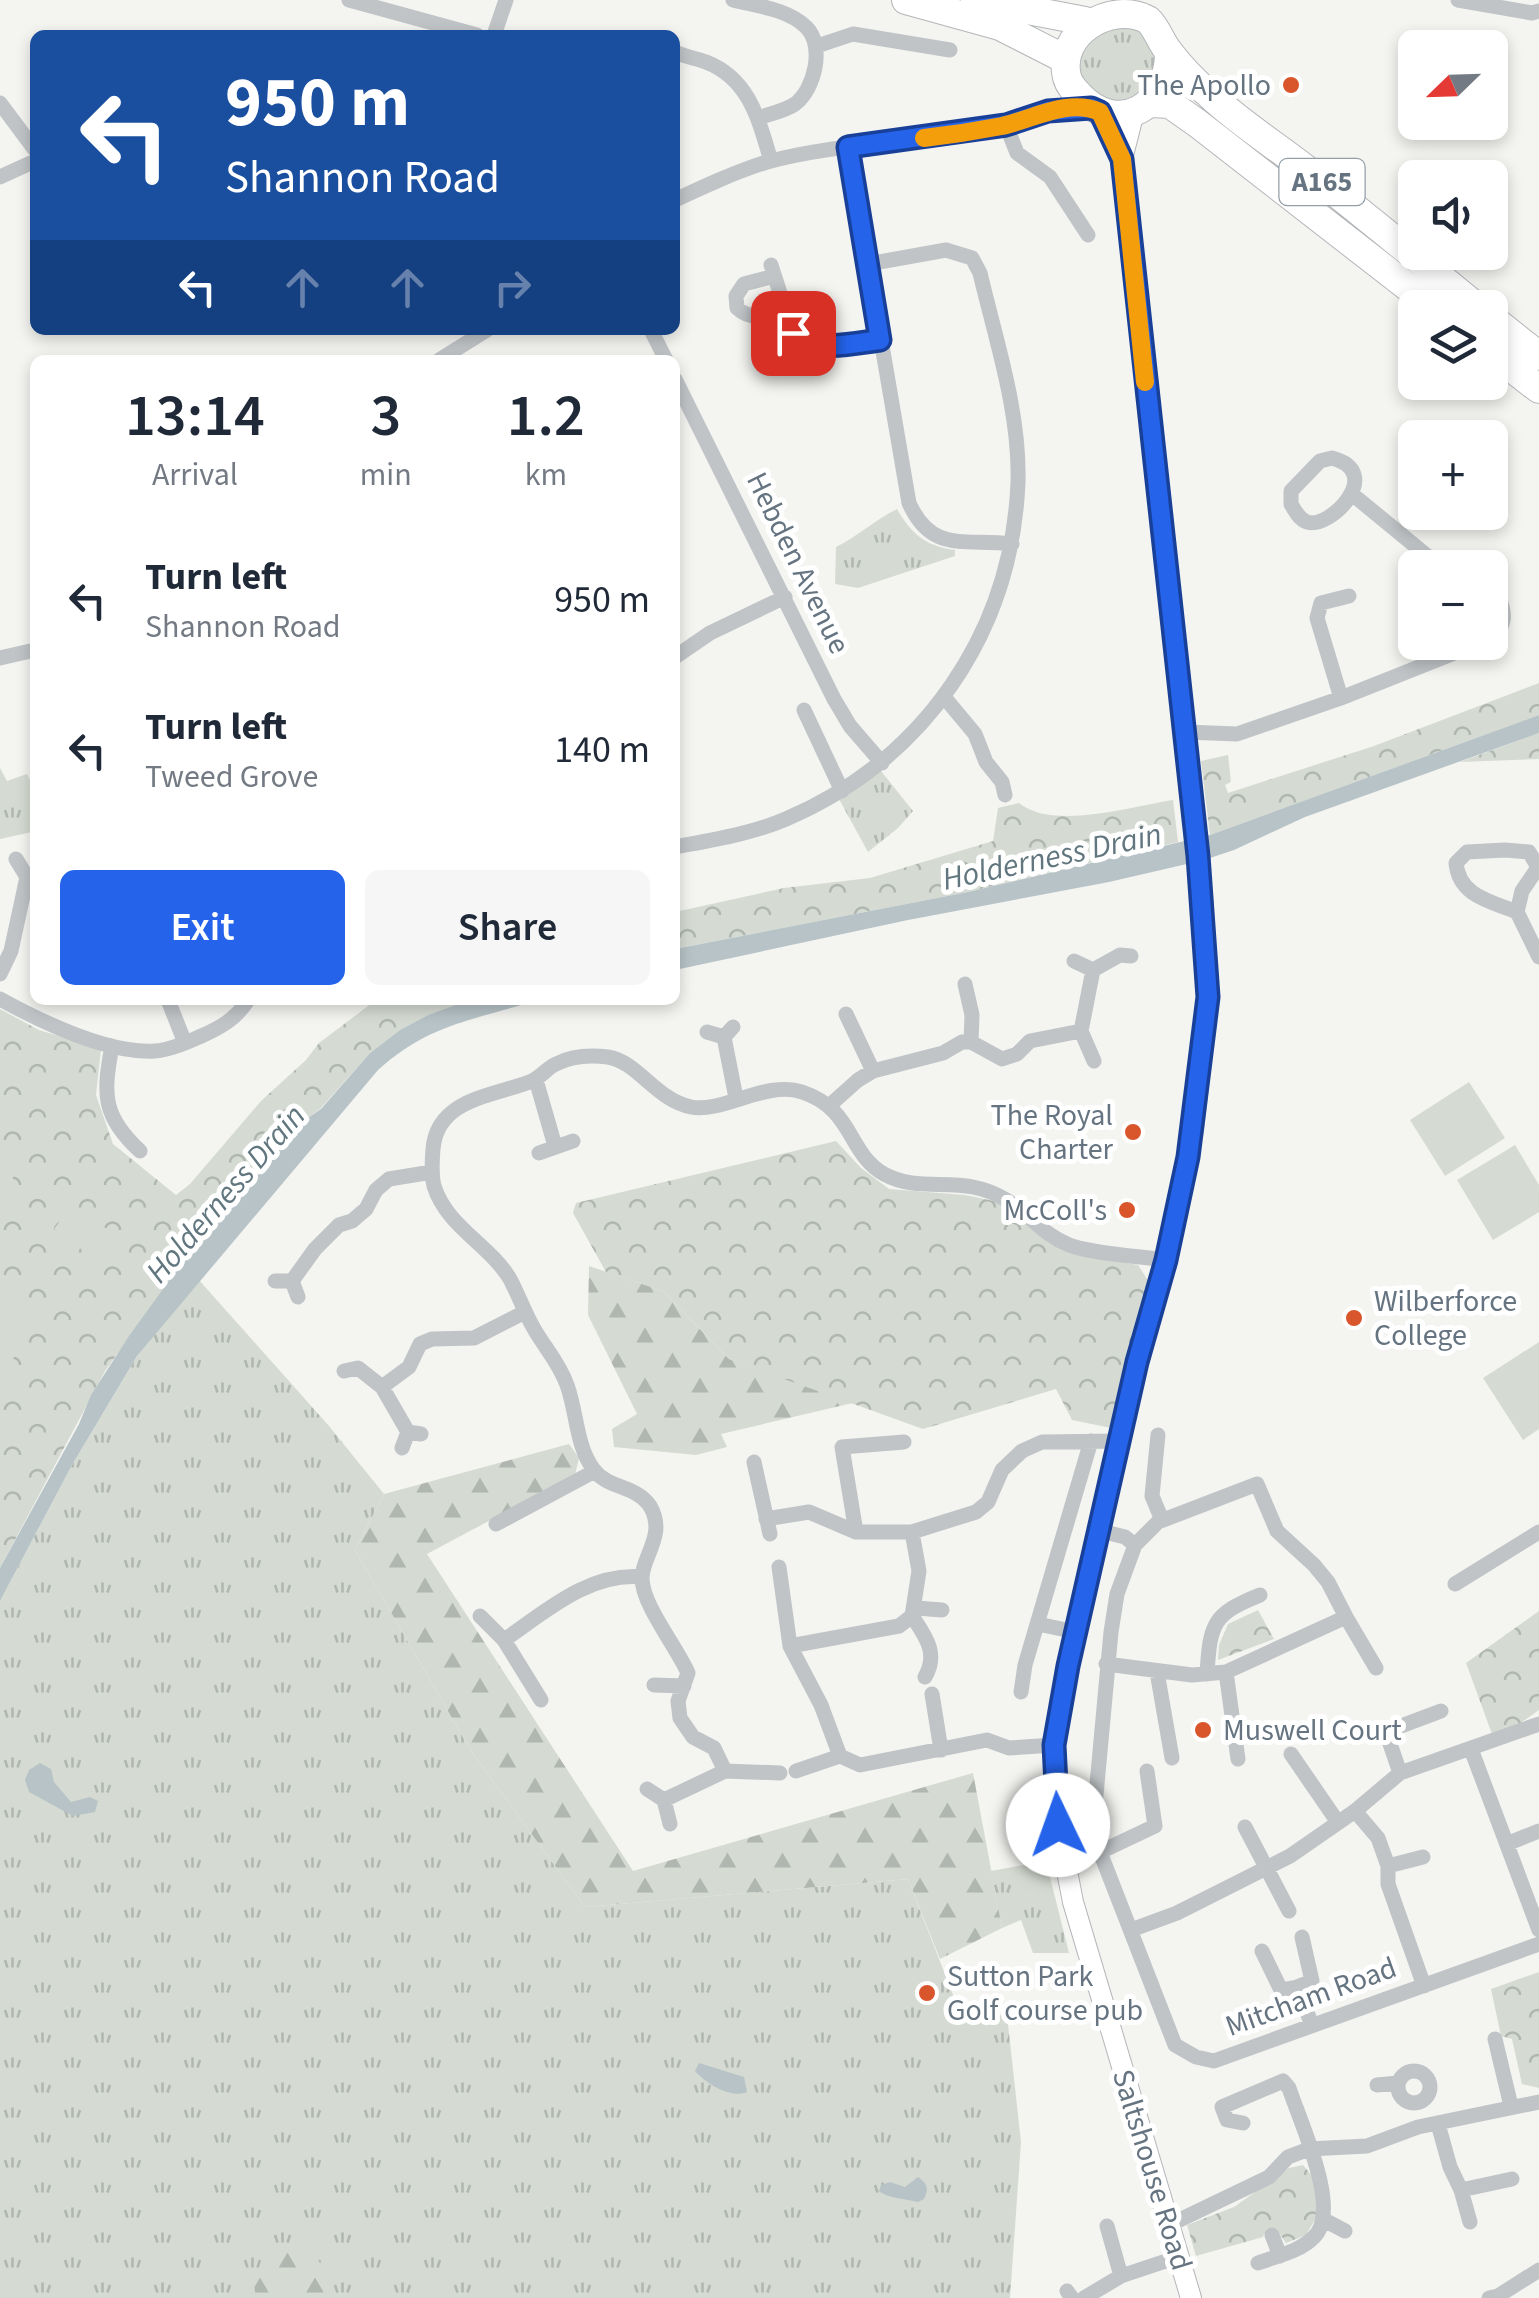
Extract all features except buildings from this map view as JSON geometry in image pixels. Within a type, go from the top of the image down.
[{"type":"highway","points":[[906,0],[1000,26],[1068,73],[1096,110]]},
{"type":"highway","points":[[975,0],[1086,21]]},
{"type":"highway","name":"A165","points":[[1086,21],[1117,5],[1131,12],[1150,10],[1169,53],[1211,96],[1455,290]]},
{"type":"highway","points":[[1068,73],[1072,36],[1086,21]]},
{"type":"highway","points":[[1142,108],[1164,86],[1169,53]]},
{"type":"highway","name":"A165","points":[[1096,110],[1116,115],[1170,104],[1412,290]]},
{"type":"highway","points":[[1508,331],[1539,356]]},
{"type":"highway","points":[[1508,365],[1539,389]]},
{"type":"main road","name":"Saltshouse Road","points":[[1122,159],[1142,108]]},
{"type":"main road","name":"Saltshouse Road","points":[[1096,110],[1122,159],[1194,817],[1208,997],[1193,1130],[1166,1260],[1137,1362],[1054,1745],[1058,1825],[1073,1902],[1192,2298]]},
{"type":"street","points":[[350,0],[411,27]]},
{"type":"street","points":[[496,30],[506,0]]},
{"type":"street","points":[[734,0],[785,14],[808,28],[817,46],[813,75],[795,104],[758,118]]},
{"type":"street","points":[[1458,0],[1539,11]]},
{"type":"street","points":[[817,46],[853,34],[950,50]]},
{"type":"street","points":[[681,61],[706,62],[730,76],[747,93],[771,161]]},
{"type":"street","points":[[1048,111],[1068,73]]},
{"type":"street","points":[[0,103],[30,143]]},
{"type":"street","points":[[680,198],[771,161],[1006,125],[1048,111],[1096,110]]},
{"type":"street","points":[[1006,125],[1018,152],[1050,177],[1087,227]]},
{"type":"street","points":[[848,147],[909,503],[918,524],[930,534],[950,541],[1012,544]]},
{"type":"street","points":[[0,177],[30,162]]},
{"type":"street","points":[[680,846],[784,820],[842,791],[882,763],[945,698],[982,634],[1003,581],[1012,544],[1018,480],[1012,406],[980,273],[972,258],[946,250],[868,264]]},
{"type":"street","points":[[786,309],[762,317],[746,316],[737,308],[736,296],[744,284],[772,271],[786,309],[793,333],[806,343],[828,346],[880,340]]},
{"type":"street","points":[[447,355],[477,335]]},
{"type":"street","name":"Hebden Avenue","points":[[681,406],[850,726],[882,763]]},
{"type":"street","points":[[1332,458],[1343,461],[1354,471],[1356,485],[1352,494],[1328,518],[1314,523],[1297,515],[1291,504],[1291,491],[1320,461],[1332,458]]},
{"type":"street","points":[[1352,494],[1420,550]]},
{"type":"street","points":[[1341,698],[1317,618],[1322,602],[1349,596]]},
{"type":"street","points":[[680,654],[710,633],[785,597]]},
{"type":"street","points":[[0,658],[30,651]]},
{"type":"street","points":[[1185,732],[1237,734],[1437,660]]},
{"type":"street","points":[[945,698],[975,734],[986,762],[1002,782],[1005,795]]},
{"type":"street","points":[[804,710],[842,791]]},
{"type":"street","points":[[1517,912],[1466,890],[1456,863],[1466,852],[1529,852],[1538,867],[1522,891],[1517,912],[1539,957]]},
{"type":"street","points":[[0,974],[11,951],[26,877],[16,859]]},
{"type":"street","points":[[1094,1061],[1081,1031],[1093,970],[1120,955],[1131,956]]},
{"type":"street","points":[[1074,961],[1093,970]]},
{"type":"street","points":[[962,980],[972,1015],[972,1042]]},
{"type":"street","points":[[0,999],[112,1046],[158,1052],[228,1023],[245,1005]]},
{"type":"street","points":[[170,1005],[184,1043]]},
{"type":"street","points":[[845,1011],[873,1071]]},
{"type":"street","points":[[830,1105],[873,1071],[943,1053],[962,1042],[972,1042],[1002,1059],[1017,1054],[1030,1042],[1081,1031]]},
{"type":"street","points":[[707,1032],[728,1032],[736,1098]]},
{"type":"street","points":[[112,1046],[106,1081],[108,1113],[122,1135],[140,1151]]},
{"type":"street","points":[[725,1771],[714,1748],[693,1737],[680,1718],[678,1702],[688,1673],[648,1600],[642,1577],[655,1540],[649,1504],[630,1489],[606,1481],[585,1458],[567,1384],[553,1354],[535,1332],[509,1278],[452,1220],[434,1187],[434,1141],[450,1114],[469,1101],[536,1080],[555,1064],[582,1056],[618,1060],[668,1100],[694,1108],[799,1090],[830,1105],[866,1161],[898,1181],[974,1187],[1012,1200],[1068,1245],[1166,1260]]},
{"type":"street","points":[[536,1080],[555,1146]]},
{"type":"street","points":[[539,1152],[573,1141]]},
{"type":"street","points":[[289,1286],[316,1249],[339,1225],[352,1221],[366,1209],[376,1190],[389,1179],[432,1172]]},
{"type":"street","points":[[382,1387],[409,1366],[420,1344],[432,1339],[474,1338],[525,1312]]},
{"type":"street","points":[[354,1365],[382,1387],[410,1438]]},
{"type":"street","points":[[1158,1435],[1152,1496],[1162,1520]]},
{"type":"street","points":[[1021,1692],[1025,1666],[1090,1441]]},
{"type":"street","points":[[754,1462],[768,1527],[809,1512],[856,1532],[912,1532],[976,1512],[988,1502],[1002,1470],[1022,1451],[1042,1442],[1120,1441]]},
{"type":"street","points":[[856,1532],[842,1447],[904,1442]]},
{"type":"street","points":[[496,1524],[594,1471]]},
{"type":"street","points":[[1100,1531],[1125,1537],[1135,1546],[1162,1520],[1257,1484],[1277,1531],[1328,1582],[1376,1668]]},
{"type":"street","points":[[912,1532],[919,1571],[914,1612],[930,1645],[932,1666],[925,1676]]},
{"type":"street","points":[[1455,1584],[1539,1532]]},
{"type":"street","name":"Mitcham Road","points":[[1135,1546],[1117,1594],[1106,1664],[1095,1806],[1100,1852],[1175,2045],[1196,2058],[1214,2061],[1539,1944]]},
{"type":"street","points":[[778,1566],[790,1646],[821,1705],[840,1756],[859,1773],[987,1740],[1009,1748],[1054,1745]]},
{"type":"street","points":[[504,1640],[598,1581],[620,1575],[642,1577]]},
{"type":"street","points":[[1207,1674],[1210,1636],[1226,1608],[1260,1595]]},
{"type":"street","points":[[790,1646],[898,1626],[914,1612],[942,1610]]},
{"type":"street","points":[[480,1616],[504,1640],[541,1700]]},
{"type":"street","points":[[1106,1664],[1157,1672],[1226,1672],[1346,1617]]},
{"type":"street","points":[[1038,1624],[1076,1632]]},
{"type":"street","points":[[1157,1672],[1172,1758]]},
{"type":"street","points":[[1226,1672],[1238,1759]]},
{"type":"street","points":[[648,1685],[684,1686]]},
{"type":"street","points":[[932,1694],[941,1750]]},
{"type":"street","points":[[1400,1772],[1382,1734],[1441,1711]]},
{"type":"street","points":[[1130,1930],[1176,1913],[1290,1856],[1354,1811],[1400,1772],[1539,1724]]},
{"type":"street","points":[[1471,1748],[1539,1930]]},
{"type":"street","points":[[1291,1754],[1337,1822]]},
{"type":"street","points":[[664,1800],[725,1771],[788,1772],[840,1756]]},
{"type":"street","points":[[1100,1852],[1156,1826],[1147,1772]]},
{"type":"street","points":[[642,1788],[664,1800],[670,1824]]},
{"type":"street","points":[[1354,1811],[1378,1838],[1388,1866],[1390,1891],[1424,1986]]},
{"type":"street","points":[[1245,1827],[1268,1867],[1284,1908]]},
{"type":"street","points":[[1509,1843],[1539,1831]]},
{"type":"street","points":[[1388,1866],[1423,1857]]},
{"type":"street","points":[[1297,1986],[1302,1937]]},
{"type":"street","points":[[1262,1951],[1297,1986],[1312,2026]]},
{"type":"street","points":[[1495,2038],[1512,2106]]},
{"type":"street","points":[[1377,2086],[1398,2083],[1413,2070],[1427,2078],[1428,2094],[1416,2103]]},
{"type":"street","points":[[1243,2123],[1227,2120],[1222,2107],[1283,2080],[1323,2191],[1326,2221],[1316,2236],[1298,2250],[1258,2263]]},
{"type":"street","points":[[1398,2083],[1402,2098],[1416,2103]]},
{"type":"street","points":[[1169,2225],[1268,2177],[1288,2157],[1309,2149],[1367,2146],[1418,2128],[1539,2102]]},
{"type":"street","points":[[1416,2103],[1418,2128]]},
{"type":"street","points":[[1438,2124],[1470,2222]]},
{"type":"street","points":[[1461,2190],[1512,2178]]},
{"type":"street","points":[[1326,2221],[1345,2231]]},
{"type":"street","points":[[1105,2233],[1122,2276]]},
{"type":"street","points":[[1272,2235],[1280,2256]]},
{"type":"street","points":[[1084,2298],[1122,2276],[1178,2257]]},
{"type":"street","points":[[1489,2298],[1539,2270]]},
{"type":"green space","points":[[1126,20],[1156,44],[1159,77],[1130,104],[1084,94],[1074,58],[1076,45]]},
{"type":"green space","points":[[897,509],[921,538],[955,550],[955,556],[858,588],[835,584],[836,547]]},
{"type":"green space","points":[[1539,683],[1539,715],[1210,835],[1201,761],[1228,755],[1228,793],[1374,746]]},
{"type":"green space","points":[[1539,733],[1539,759],[1460,762]]},
{"type":"green space","points":[[0,768],[7,781],[27,774],[30,780],[30,832],[0,839]]},
{"type":"green space","points":[[881,771],[913,811],[868,852],[839,799]]},
{"type":"green space","points":[[1173,800],[1178,842],[968,892],[680,948],[680,911],[784,888],[870,878],[993,841],[998,808],[1019,803],[1034,811],[1072,816]]},
{"type":"green space","points":[[369,1005],[455,1005],[400,1030],[370,1053],[320,1109],[294,1127],[264,1169],[205,1231],[105,1371],[0,1568],[0,1009],[39,1030],[101,1049],[96,1095],[113,1144],[176,1195],[319,1043]]},
{"type":"green space","points":[[1469,1082],[1505,1138],[1445,1176],[1410,1120]]},
{"type":"green space","points":[[836,1141],[861,1168],[889,1189],[999,1202],[1062,1250],[1138,1265],[1151,1285],[1111,1428],[1072,1420],[1056,1389],[923,1429],[729,1359],[663,1291],[606,1272],[573,1213],[576,1203]]},
{"type":"green space","points":[[1515,1145],[1539,1185],[1539,1212],[1493,1240],[1457,1180]]},
{"type":"green space","points":[[0,1147],[23,1159],[0,1202]]},
{"type":"green space","points":[[73,1204],[115,1235],[97,1261],[54,1229]]},
{"type":"green space","points":[[589,1266],[663,1291],[729,1359],[857,1402],[721,1434],[727,1447],[696,1455],[614,1447],[612,1429],[637,1414],[588,1315]]},
{"type":"green space","points":[[198,1279],[384,1494],[355,1550],[471,1751],[585,1907],[908,1879],[960,2013],[1007,2015],[1021,2142],[1010,2298],[0,2298],[0,1601],[72,1465],[137,1356]]},
{"type":"green space","points":[[0,1287],[41,1311],[0,1381]]},
{"type":"green space","points":[[1539,1342],[1539,1429],[1523,1440],[1483,1378]]},
{"type":"green space","points":[[569,1444],[579,1458],[575,1475],[427,1554],[633,1871],[973,1773],[1002,1928],[940,1959],[908,1879],[585,1907],[471,1751],[355,1550],[384,1494]]},
{"type":"green space","points":[[1258,1610],[1274,1639],[1218,1660],[1219,1645],[1228,1624]]},
{"type":"green space","points":[[1539,1611],[1539,1710],[1519,1724],[1492,1734],[1466,1663]]},
{"type":"green space","points":[[1046,1861],[1069,1953],[1033,1953],[1021,1920],[1002,1928],[991,1871]]},
{"type":"green space","points":[[1539,1972],[1539,2088],[1522,2084],[1512,2039],[1501,2036],[1491,1989]]},
{"type":"green space","points":[[1303,2165],[1314,2178],[1320,2211],[1306,2235],[1286,2243],[1277,2230],[1196,2256],[1187,2225],[1234,2207],[1289,2168]]},
{"type":"green space","points":[[311,2249],[327,2274],[327,2298],[256,2298],[253,2278],[275,2255]]},
{"type":"shaded area","points":[[1539,715],[1539,733],[1305,817],[1204,860],[680,969],[680,948],[968,892],[1210,835]]},
{"type":"shaded area","points":[[455,1005],[520,1005],[434,1033],[378,1070],[137,1356],[72,1465],[0,1601],[0,1568],[91,1395],[205,1231],[264,1169],[294,1127],[321,1109],[370,1053],[428,1015]]},
{"type":"shaded area","points":[[40,1763],[51,1769],[54,1782],[71,1802],[90,1797],[98,1801],[95,1812],[73,1816],[29,1792],[25,1780],[29,1770]]},
{"type":"shaded area","points":[[699,2063],[744,2077],[747,2092],[734,2094],[712,2085],[695,2071]]},
{"type":"shaded area","points":[[918,2177],[927,2189],[924,2199],[918,2202],[879,2191],[881,2185],[890,2182],[905,2187]]},
{"type":"slow traffic","points":[[924,138],[1006,125],[1048,111],[1091,108],[1100,112],[1122,159],[1145,382]]},
{"type":"place","name":"The Apollo","points":[[1291,85]]},
{"type":"place","name":"The Royal Charter","points":[[1133,1132]]},
{"type":"place","name":"McColl's","points":[[1127,1210]]},
{"type":"place","name":"Wilberforce College","points":[[1354,1318]]},
{"type":"place","name":"Muswell Court","points":[[1203,1730]]},
{"type":"place","name":"Sutton Park Golf course pub","points":[[927,1993]]},
{"type":"route","points":[[793,333],[806,343],[828,346],[880,340],[848,147],[952,135],[1006,125],[1048,111],[1091,108],[1100,112],[1122,159],[1182,700],[1208,997],[1188,1157],[1068,1666],[1054,1745],[1058,1825]]},
{"type":"water label","name":"Holderness Drain","points":[[1052,857]]},
{"type":"water label","name":"Holderness Drain","points":[[226,1194]]}]
